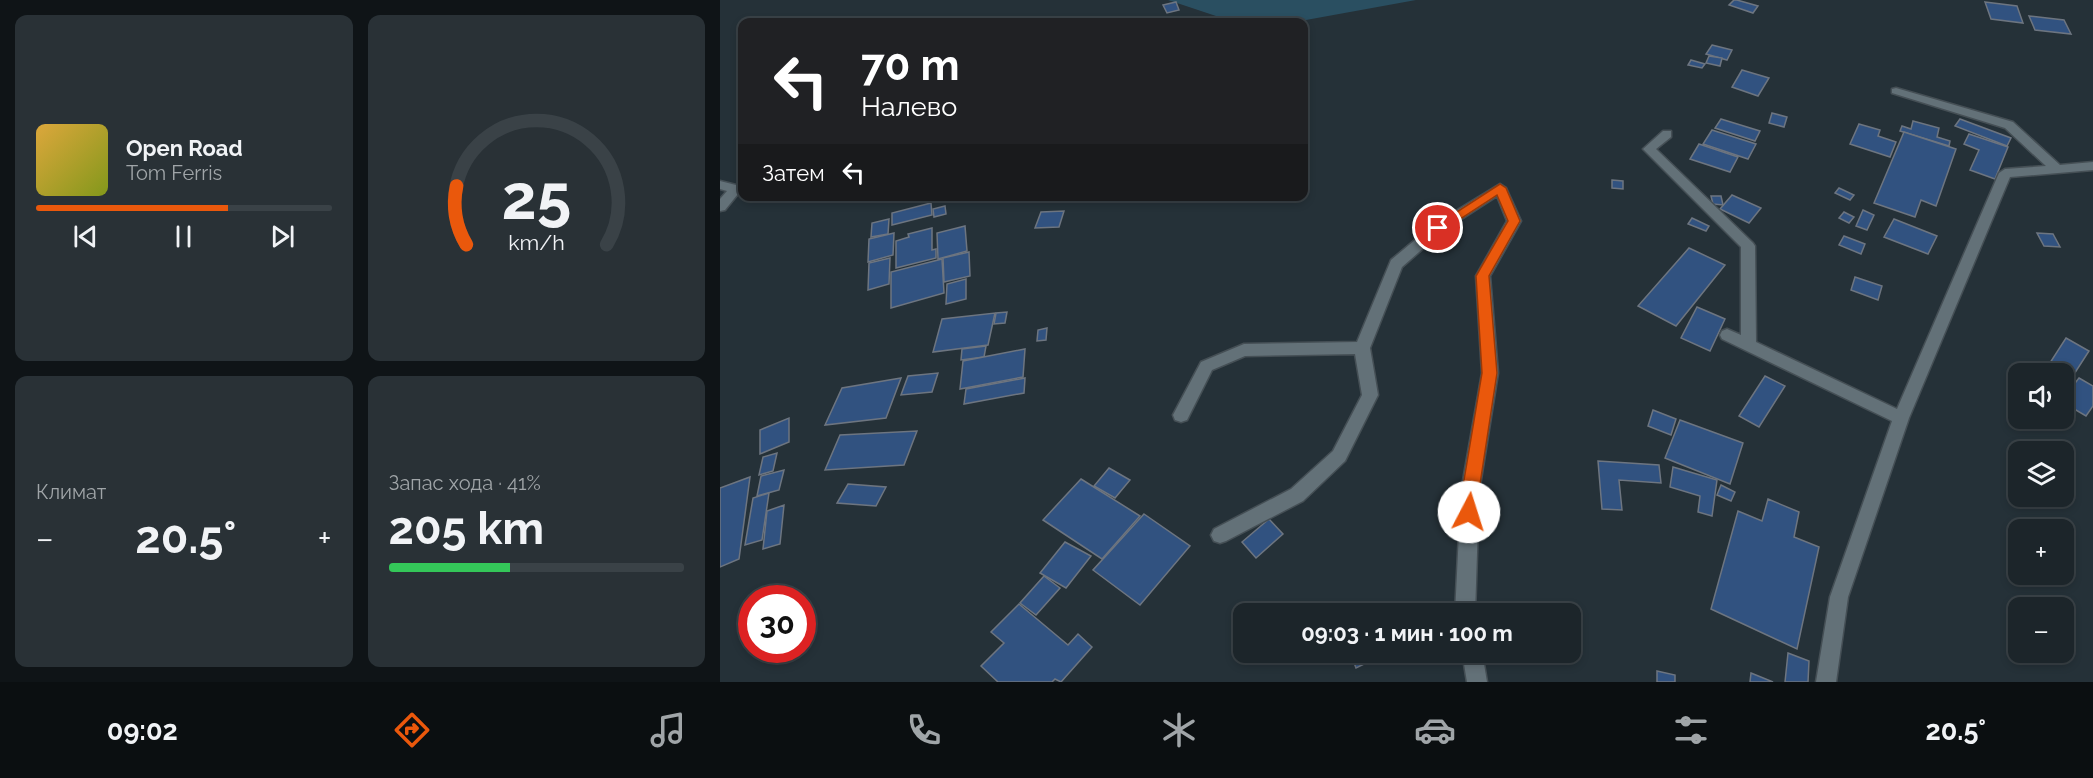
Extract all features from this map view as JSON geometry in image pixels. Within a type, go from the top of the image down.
[{"type":"street","points":[[1896,91],[2009,125],[2057,169]]},
{"type":"street","points":[[1667,134],[1649,148],[1748,246],[1748,346]]},
{"type":"street","points":[[1826,682],[1839,597],[1901,418],[2005,173],[2093,166]]},
{"type":"street","points":[[720,185],[736,189],[720,207]]},
{"type":"street","points":[[1220,535],[1297,495],[1339,456],[1370,395],[1362,348],[1396,264],[1438,228],[1500,188],[1514,221],[1483,276],[1490,373],[1470,492],[1466,603]]},
{"type":"street","points":[[1726,335],[1901,418]]},
{"type":"street","points":[[1181,415],[1206,366],[1244,350],[1362,348]]},
{"type":"street","points":[[1474,663],[1477,682]]},
{"type":"shaded area","points":[[1168,0],[1416,0],[1308,20],[1222,18]]},
{"type":"building","points":[[1734,0],[1758,6],[1753,13],[1729,5]]},
{"type":"building","points":[[1176,2],[1179,10],[1167,13],[1163,5]]},
{"type":"building","points":[[1985,2],[2017,6],[2023,23],[1991,19]]},
{"type":"building","points":[[2029,16],[2064,20],[2071,34],[2035,30]]},
{"type":"building","points":[[1712,45],[1732,50],[1727,60],[1706,54]]},
{"type":"building","points":[[1709,56],[1722,58],[1720,66],[1706,63]]},
{"type":"building","points":[[1691,60],[1705,64],[1702,68],[1688,65]]},
{"type":"building","points":[[1742,70],[1769,78],[1758,96],[1732,87]]},
{"type":"building","points":[[1772,113],[1787,117],[1784,127],[1769,123]]},
{"type":"building","points":[[1721,119],[1760,131],[1755,141],[1715,128]]},
{"type":"building","points":[[1960,119],[2011,138],[2007,146],[1955,126]]},
{"type":"building","points":[[1913,121],[1939,128],[1937,137],[1950,141],[1949,146],[1900,131],[1902,126],[1911,129]]},
{"type":"building","points":[[1859,124],[1880,130],[1878,136],[1896,142],[1890,157],[1850,144]]},
{"type":"building","points":[[1712,130],[1756,144],[1748,159],[1703,144]]},
{"type":"building","points":[[1904,132],[1956,149],[1936,206],[1921,200],[1915,217],[1874,203]]},
{"type":"building","points":[[1969,134],[2008,147],[1995,179],[1970,170],[1979,150],[1964,144]]},
{"type":"building","points":[[1699,144],[1738,157],[1730,172],[1690,159]]},
{"type":"building","points":[[1612,180],[1623,181],[1623,189],[1612,188]]},
{"type":"building","points":[[1839,188],[1854,195],[1850,200],[1835,193]]},
{"type":"building","points":[[1732,195],[1761,208],[1749,223],[1720,209]]},
{"type":"building","points":[[1711,196],[1721,196],[1723,205],[1713,204]]},
{"type":"building","points":[[931,203],[932,215],[892,225],[892,213]]},
{"type":"building","points":[[945,206],[946,214],[934,217],[933,209]]},
{"type":"building","points":[[1863,210],[1874,215],[1867,230],[1856,226]]},
{"type":"building","points":[[1064,211],[1059,227],[1035,228],[1041,212]]},
{"type":"building","points":[[1844,212],[1854,217],[1849,223],[1839,218]]},
{"type":"building","points":[[1692,218],[1709,226],[1706,231],[1688,224]]},
{"type":"building","points":[[889,219],[888,234],[871,237],[872,223]]},
{"type":"building","points":[[1894,219],[1937,236],[1928,254],[1884,237]]},
{"type":"building","points":[[965,226],[967,251],[938,259],[937,233]]},
{"type":"building","points":[[932,228],[932,250],[936,249],[936,258],[896,268],[896,241],[909,237],[908,234]]},
{"type":"building","points":[[894,233],[893,255],[868,262],[869,239]]},
{"type":"building","points":[[2037,233],[2053,234],[2060,247],[2044,246]]},
{"type":"building","points":[[1844,236],[1865,244],[1861,254],[1839,245]]},
{"type":"building","points":[[1689,248],[1725,265],[1676,326],[1638,306]]},
{"type":"building","points":[[969,252],[970,276],[944,282],[943,258]]},
{"type":"building","points":[[890,258],[889,284],[868,290],[869,263]]},
{"type":"building","points":[[942,259],[944,293],[891,308],[891,272]]},
{"type":"building","points":[[1855,277],[1882,286],[1878,300],[1851,290]]},
{"type":"building","points":[[966,279],[966,299],[946,304],[947,284]]},
{"type":"building","points":[[1697,307],[1725,319],[1710,351],[1681,338]]},
{"type":"building","points":[[1007,312],[1005,323],[994,324],[996,313]]},
{"type":"building","points":[[995,313],[988,345],[933,352],[942,319]]},
{"type":"building","points":[[1047,328],[1046,340],[1037,341],[1038,330]]},
{"type":"building","points":[[2066,338],[2089,351],[2074,374],[2074,363],[2050,363]]},
{"type":"building","points":[[986,346],[984,357],[961,360],[962,349]]},
{"type":"building","points":[[1025,349],[1023,377],[960,389],[963,361]]},
{"type":"building","points":[[938,373],[932,392],[901,395],[908,376]]},
{"type":"building","points":[[1765,376],[1785,386],[1759,427],[1739,416]]},
{"type":"building","points":[[901,378],[886,418],[825,425],[842,388]]},
{"type":"building","points":[[1025,378],[1024,393],[964,404],[966,389]]},
{"type":"building","points":[[2079,378],[2093,386],[2093,406],[2086,416],[2074,409],[2074,384]]},
{"type":"building","points":[[1653,410],[1676,419],[1671,435],[1648,426]]},
{"type":"building","points":[[789,418],[789,442],[760,454],[760,430]]},
{"type":"building","points":[[1680,420],[1743,443],[1730,484],[1665,458]]},
{"type":"building","points":[[917,431],[904,465],[825,470],[840,435]]},
{"type":"building","points":[[777,453],[773,471],[759,475],[763,457]]},
{"type":"building","points":[[1598,461],[1659,465],[1661,483],[1619,480],[1622,510],[1602,509]]},
{"type":"building","points":[[1673,467],[1717,480],[1712,516],[1698,512],[1700,496],[1670,487]]},
{"type":"building","points":[[1109,468],[1130,480],[1115,498],[1094,486]]},
{"type":"building","points":[[784,470],[779,490],[757,496],[761,476]]},
{"type":"building","points":[[750,477],[739,559],[720,567],[720,488]]},
{"type":"building","points":[[1081,479],[1140,516],[1102,559],[1043,520]]},
{"type":"building","points":[[848,484],[886,487],[876,506],[837,503]]},
{"type":"building","points":[[1721,485],[1735,492],[1731,501],[1717,495]]},
{"type":"building","points":[[769,493],[762,540],[745,545],[753,498]]},
{"type":"building","points":[[1768,499],[1799,512],[1794,537],[1819,547],[1797,649],[1711,609],[1738,511],[1762,521]]},
{"type":"building","points":[[784,505],[780,544],[763,549],[767,511]]},
{"type":"building","points":[[1144,514],[1190,546],[1140,605],[1093,570]]},
{"type":"building","points":[[1269,519],[1283,534],[1256,558],[1242,542]]},
{"type":"building","points":[[1065,542],[1091,556],[1066,588],[1040,573]]},
{"type":"building","points":[[1044,576],[1060,588],[1036,615],[1020,603]]},
{"type":"building","points":[[1019,604],[1068,645],[1078,634],[1092,647],[1061,682],[1055,679],[1052,682],[998,682],[981,666],[1004,643],[991,632]]},
{"type":"building","points":[[1788,653],[1809,661],[1808,682],[1785,682]]},
{"type":"building","points":[[1354,663],[1366,663],[1356,668]]},
{"type":"building","points":[[1657,671],[1675,675],[1675,682],[1657,682]]},
{"type":"building","points":[[1751,673],[1773,682],[1750,682]]},
{"type":"route","points":[[1438,228],[1500,188],[1514,221],[1483,276],[1490,373],[1470,492],[1469,512]]}]
